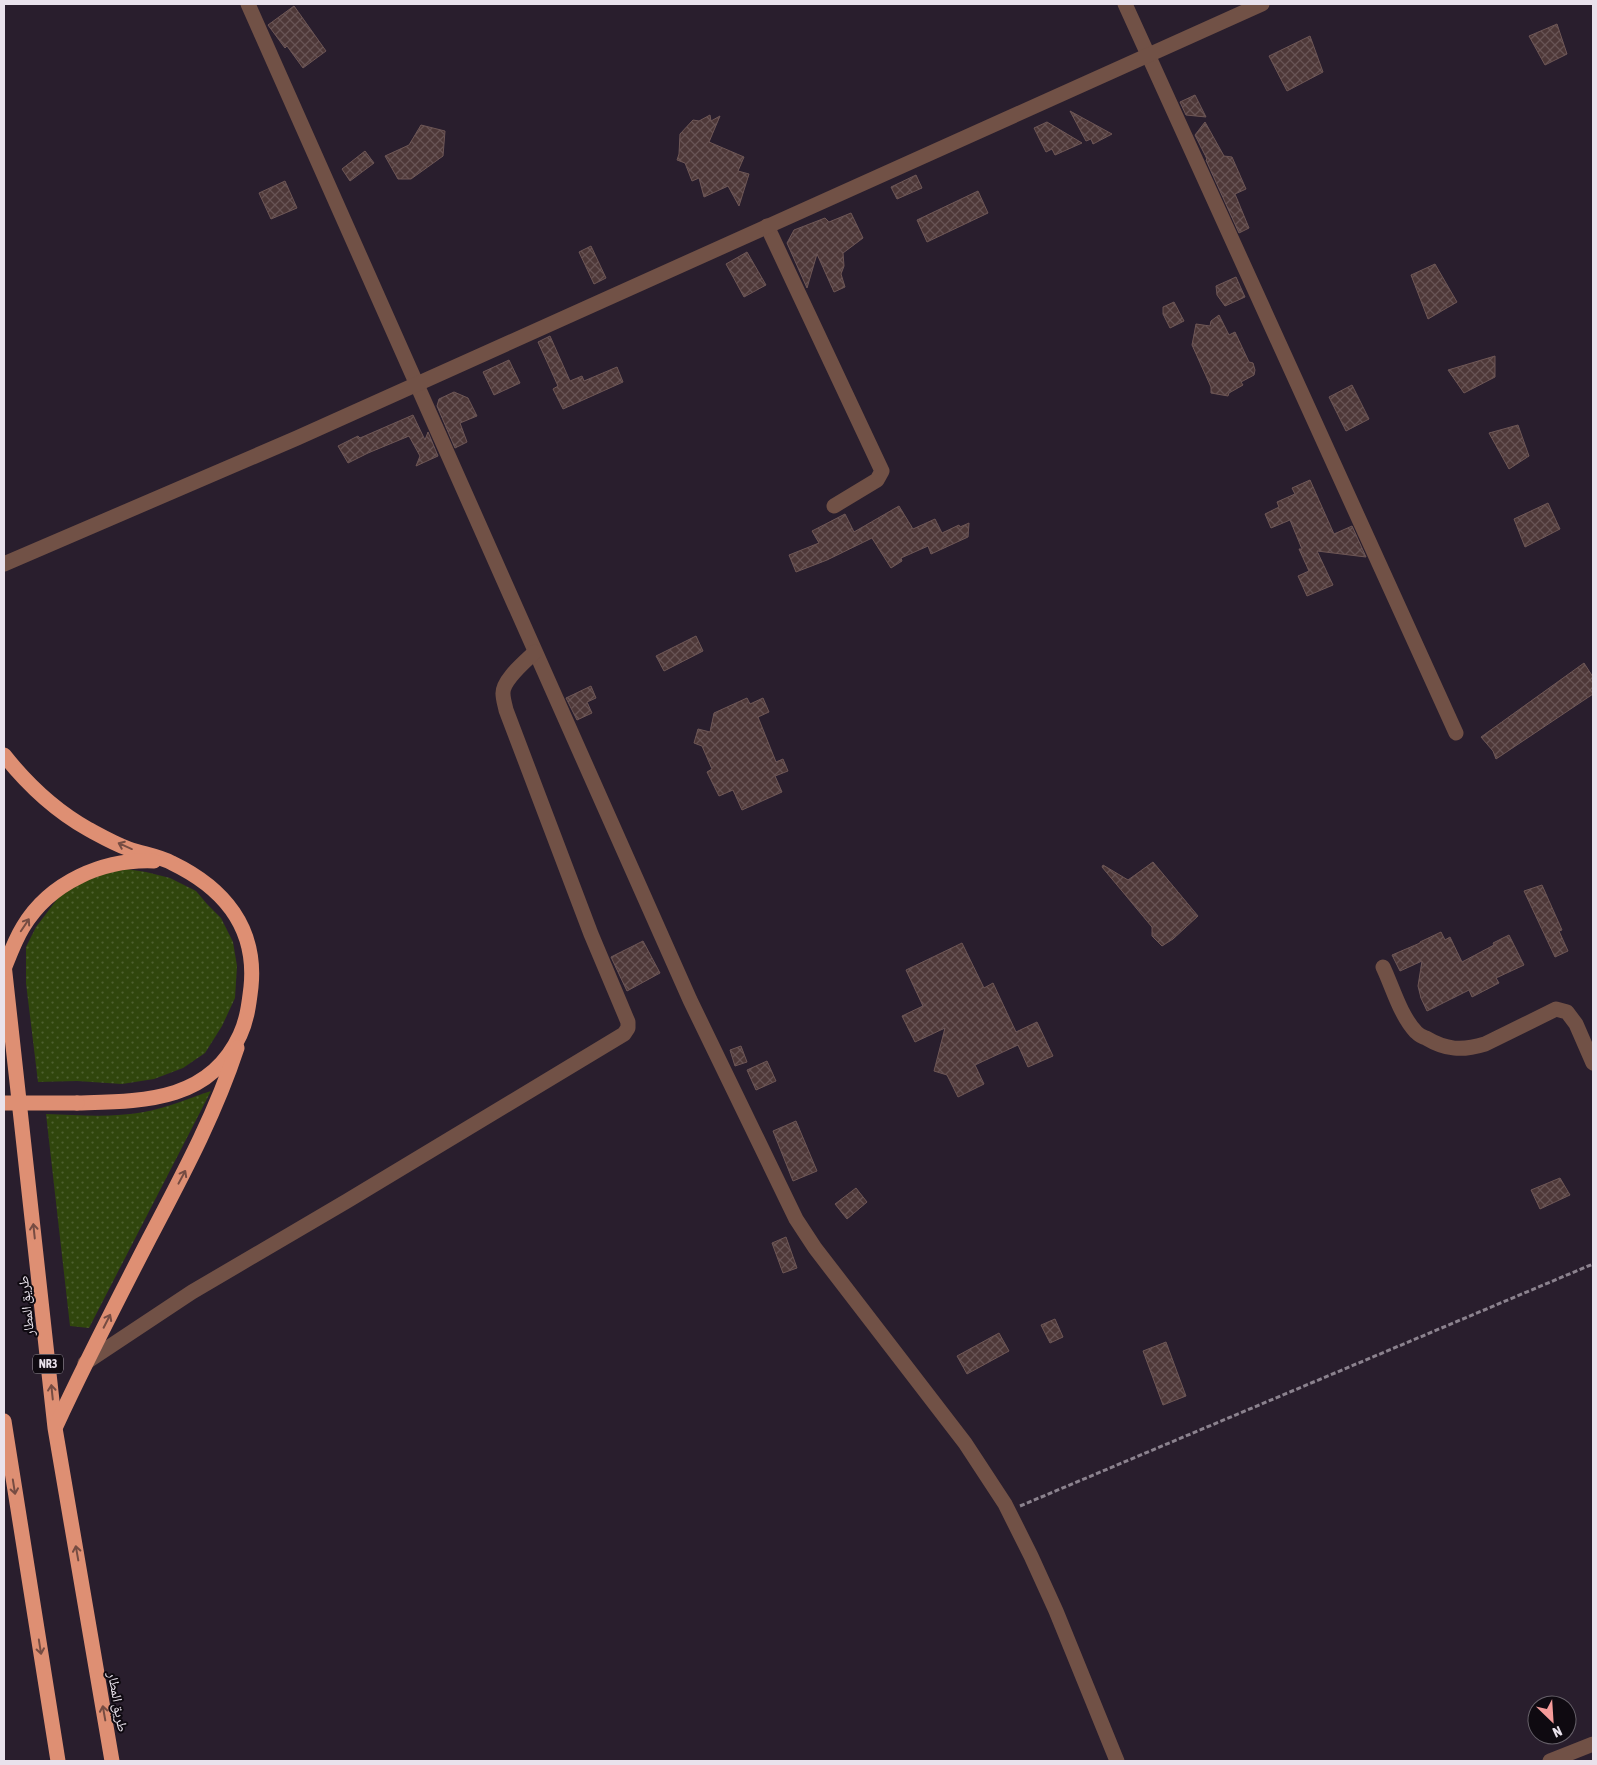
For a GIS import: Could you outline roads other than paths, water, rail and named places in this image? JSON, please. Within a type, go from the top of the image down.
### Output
[{"type":"highway","points":[[4,755],[16,771],[49,802],[87,828],[128,848],[171,862],[211,888],[225,900],[236,916],[245,934],[251,954],[252,975],[245,1023],[224,1087],[197,1148],[85,1362],[56,1428]]},
{"type":"highway","points":[[4,966],[12,946],[24,925],[39,906],[56,890],[77,877],[99,868],[122,862],[171,862]]},
{"type":"highway","name":"طريق المطار","points":[[4,966],[56,1428],[112,1761]]},
{"type":"highway","points":[[4,1102],[77,1103],[123,1101],[165,1096],[179,1092],[204,1078],[216,1068],[237,1042],[245,1023]]},
{"type":"highway","points":[[4,1422],[58,1761]]},
{"type":"street","points":[[248,4],[690,1000],[796,1219],[815,1248],[965,1443],[1008,1511],[1056,1611],[1117,1761]]},
{"type":"street","points":[[1125,4],[1456,733]]},
{"type":"street","points":[[7,561],[297,438],[1262,4]]},
{"type":"street","points":[[768,226],[882,471],[877,480],[834,506]]},
{"type":"street","points":[[85,1362],[192,1292],[616,1039],[624,1034],[628,1028],[628,1022],[588,924],[506,710],[502,692],[506,684],[512,674],[535,652]]},
{"type":"street","points":[[1383,967],[1406,1018],[1417,1033],[1431,1042],[1445,1048],[1473,1048],[1556,1009],[1567,1012],[1576,1024],[1593,1063]]},
{"type":"street","points":[[1550,1761],[1593,1744]]}]
